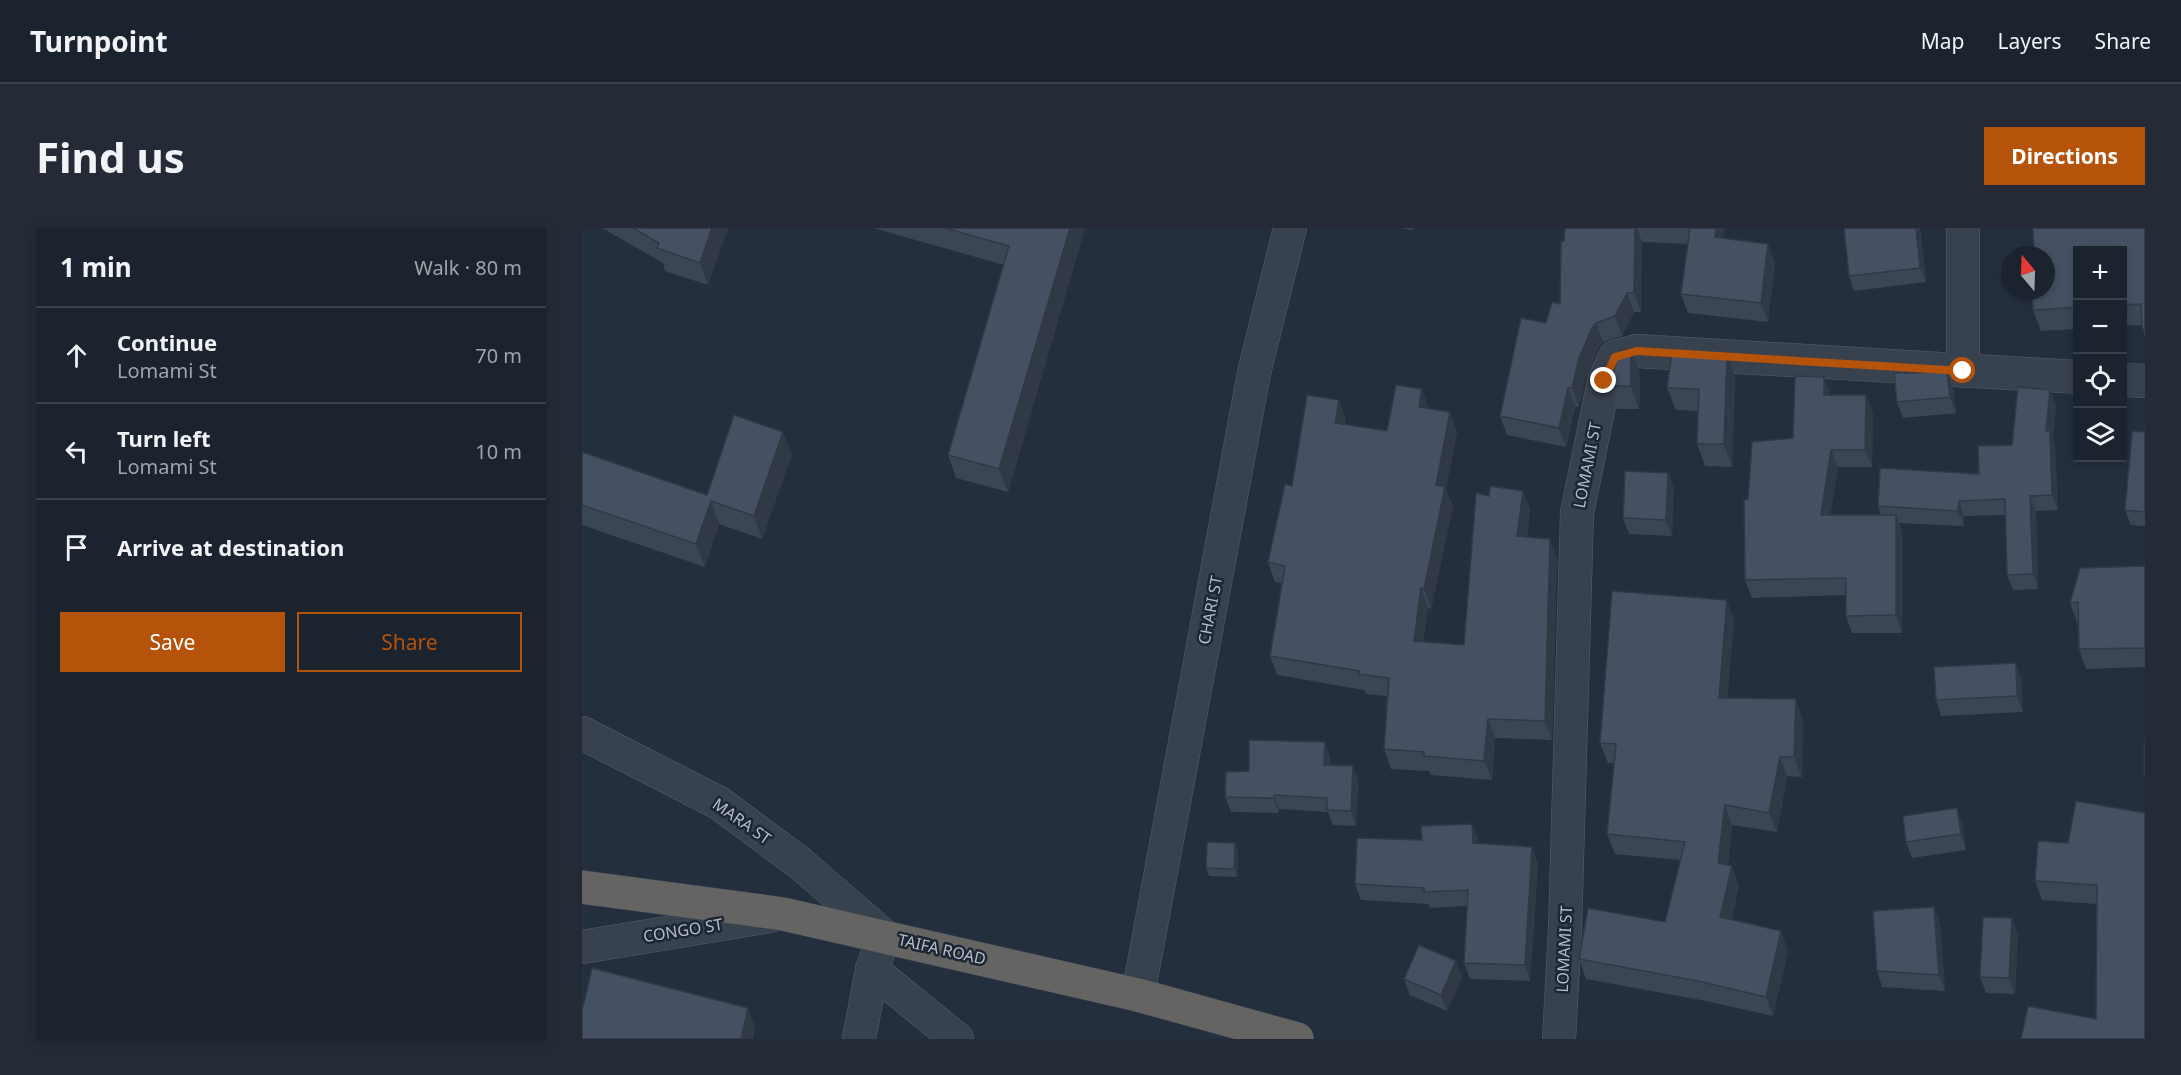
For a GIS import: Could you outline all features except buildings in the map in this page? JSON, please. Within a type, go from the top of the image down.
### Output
[{"type":"highway","name":"TAIFA ROAD","points":[[582,886],[783,914],[1138,995],[1297,1039]]},
{"type":"street","name":"CHARI ST","points":[[1138,995],[1254,373],[1290,228]]},
{"type":"street","points":[[1963,228],[1963,371]]},
{"type":"street","name":"LOMAMI ST","points":[[1559,1039],[1565,929],[1577,513],[1604,381],[1615,357],[1637,351],[2073,377]]},
{"type":"street","points":[[2127,380],[2145,381]]},
{"type":"street","name":"MARA ST","points":[[582,733],[719,803],[801,864],[884,936]]},
{"type":"street","name":"CONGO ST","points":[[582,947],[783,914]]},
{"type":"street","points":[[859,1039],[872,970],[884,936]]},
{"type":"street","points":[[872,970],[957,1039]]},
{"type":"route","points":[[1604,381],[1615,357],[1637,351],[1963,371]]}]
